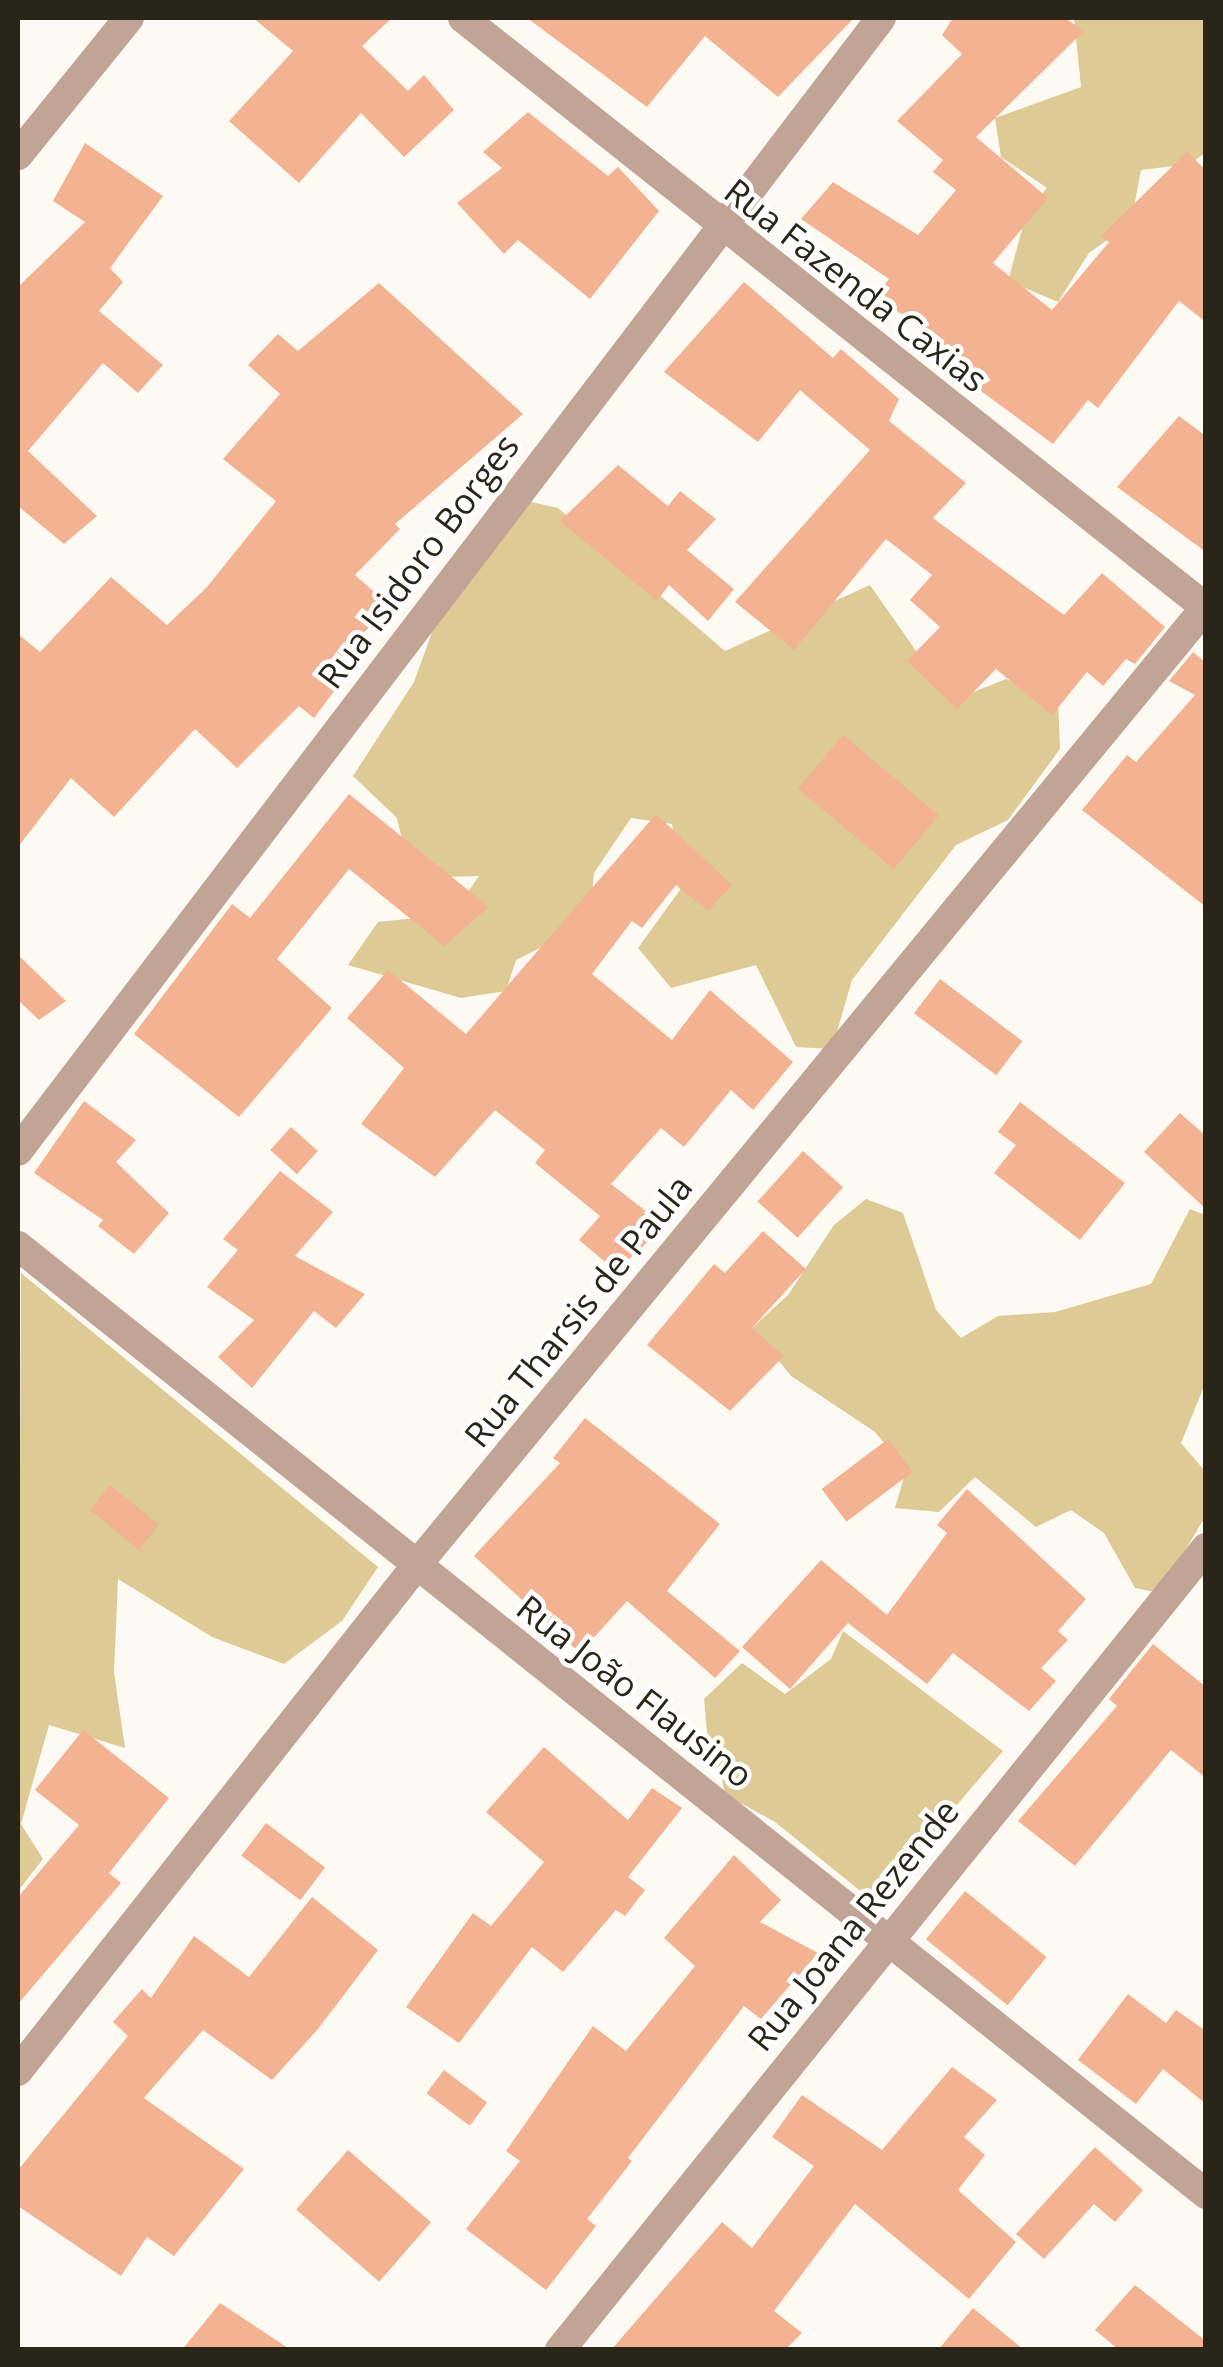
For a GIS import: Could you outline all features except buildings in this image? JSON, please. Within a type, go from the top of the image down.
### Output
[{"type":"street","points":[[18,155],[129,18]]},
{"type":"street","name":"Rua Fazenda Caxias","points":[[463,18],[1205,607]]},
{"type":"street","name":"Rua Isidoro Borges","points":[[18,1151],[881,18]]},
{"type":"street","name":"Rua Tharsis de Paula","points":[[18,2071],[416,1566],[1205,607]]},
{"type":"street","name":"Rua João Flausino","points":[[18,1246],[1206,2194]]},
{"type":"street","name":"Rua Joana Rezende","points":[[560,2350],[1206,1548]]},
{"type":"shaded area","points":[[1074,18],[1205,18],[1205,153],[1190,164],[1141,170],[1131,223],[1089,253],[1058,302],[1008,281],[1027,211],[1047,188],[1001,157],[995,118],[1081,87]]},
{"type":"shaded area","points":[[527,501],[558,508],[725,651],[870,585],[951,701],[1006,679],[1058,701],[1060,749],[1008,820],[956,845],[852,980],[832,1049],[796,1047],[756,965],[671,988],[638,948],[680,890],[672,824],[631,818],[594,873],[591,907],[552,942],[516,960],[506,991],[461,998],[348,965],[378,922],[453,914],[479,876],[411,878],[397,818],[353,776],[414,682],[435,624]]},
{"type":"shaded area","points":[[866,1199],[903,1213],[936,1310],[961,1338],[998,1316],[1055,1312],[1151,1284],[1190,1209],[1205,1215],[1205,1384],[1181,1443],[1205,1471],[1205,1517],[1160,1593],[1135,1588],[1104,1533],[1071,1510],[1036,1527],[975,1477],[939,1512],[895,1508],[906,1470],[875,1432],[791,1376],[752,1328],[788,1295],[834,1225]]},
{"type":"shaded area","points":[[21,1273],[378,1567],[342,1621],[284,1664],[212,1637],[118,1579],[114,1672],[125,1748],[49,1725],[21,1824],[43,1859],[18,1891]]},
{"type":"shaded area","points":[[843,1631],[1003,1751],[874,1902],[775,1822],[726,1795],[707,1732],[704,1699],[742,1663],[785,1694],[831,1659]]}]
